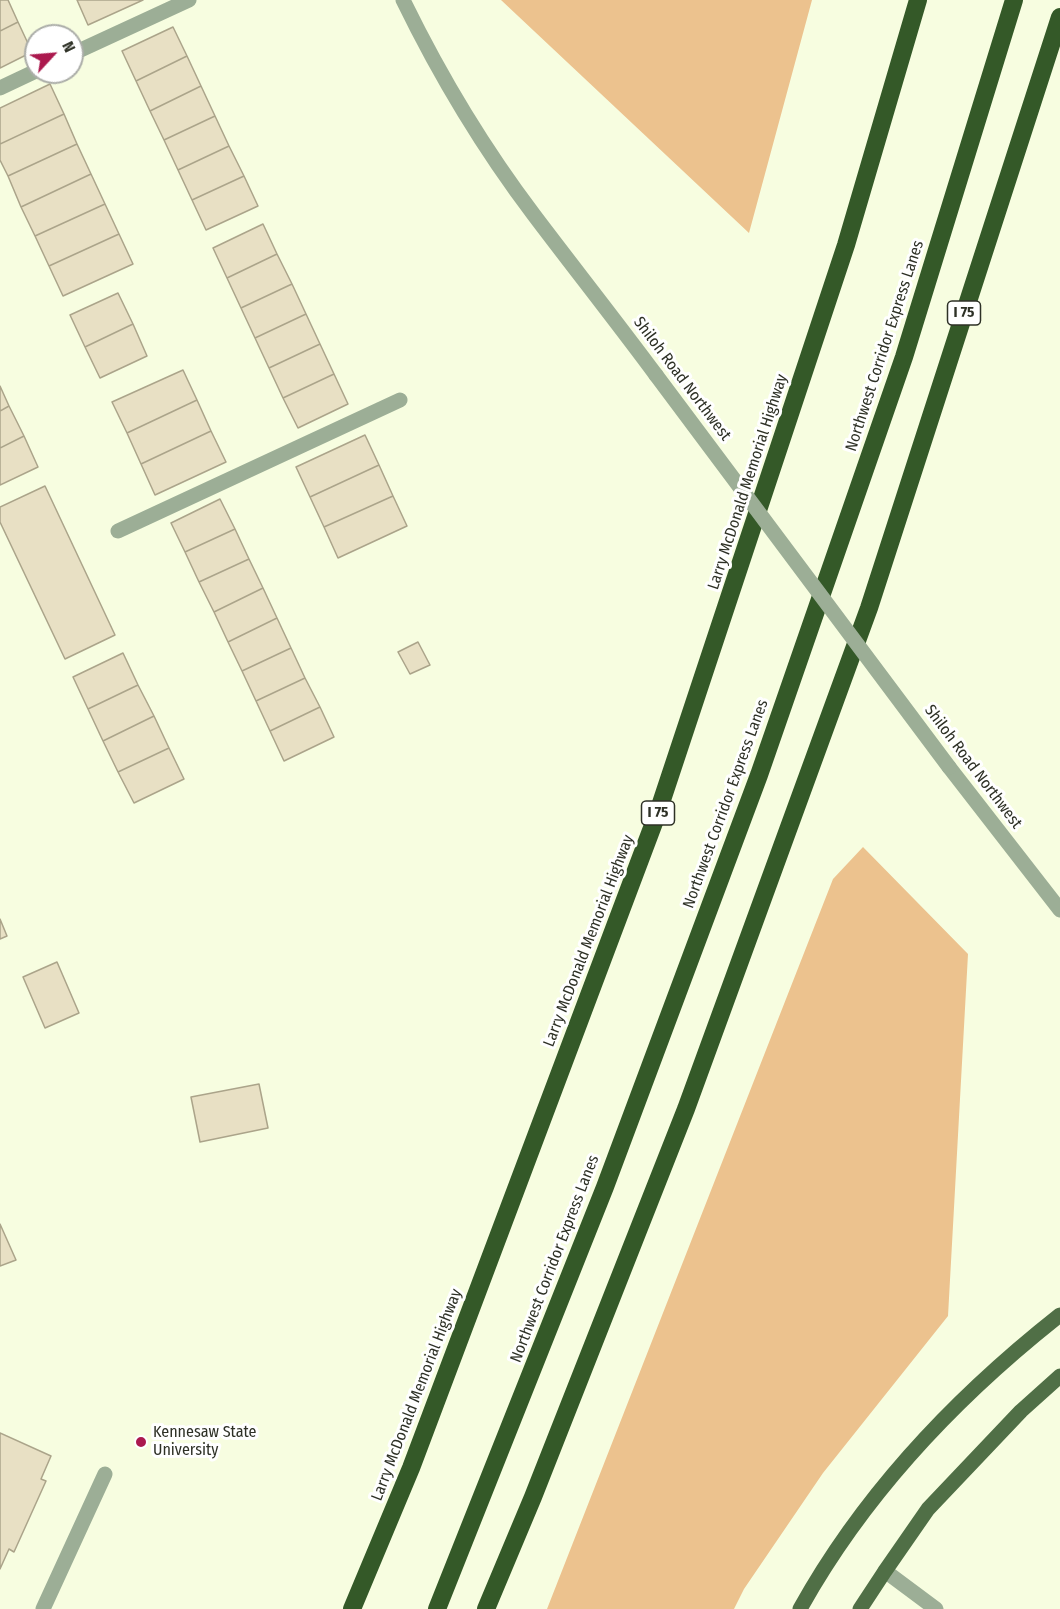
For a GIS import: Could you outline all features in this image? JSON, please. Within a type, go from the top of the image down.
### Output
[{"type":"highway","name":"Larry McDonald Memorial Highway","points":[[352,1609],[411,1468],[658,812],[846,245],[916,0]]},
{"type":"highway","name":"Northwest Corridor Express Lanes","points":[[437,1609],[605,1187],[763,763],[904,357],[1014,0]]},
{"type":"highway","name":"I 75","points":[[486,1609],[533,1497],[686,1109],[869,609],[1060,17]]},
{"type":"main road","points":[[800,1609],[840,1546],[893,1472],[959,1402],[1020,1347],[1060,1315]]},
{"type":"main road","points":[[860,1609],[928,1509],[1021,1411],[1060,1376]]},
{"type":"street","points":[[84,48],[189,0]]},
{"type":"street","name":"Shiloh Road Northwest","points":[[403,0],[461,108],[520,194],[949,767],[1060,910]]},
{"type":"street","points":[[0,88],[24,77]]},
{"type":"street","points":[[118,531],[400,400]]},
{"type":"street","points":[[43,1609],[105,1474]]},
{"type":"street","points":[[885,1571],[936,1609]]},
{"type":"shaded area","points":[[501,0],[812,0],[749,233]]},
{"type":"shaded area","points":[[863,847],[968,954],[948,1316],[823,1473],[744,1589],[734,1609],[547,1609],[833,879]]},
{"type":"building","points":[[0,0],[8,0],[18,22],[0,31]]},
{"type":"building","points":[[77,0],[143,0],[88,25]]},
{"type":"building","points":[[18,22],[24,35],[24,56],[0,68],[0,31]]},
{"type":"building","points":[[173,27],[187,56],[136,81],[122,51]]},
{"type":"building","points":[[187,56],[201,86],[150,111],[136,81]]},
{"type":"building","points":[[50,84],[64,114],[0,144],[0,108]]},
{"type":"building","points":[[201,86],[215,116],[164,140],[150,111]]},
{"type":"building","points":[[64,114],[77,144],[8,176],[0,160],[0,144]]},
{"type":"building","points":[[215,116],[229,146],[178,170],[164,140]]},
{"type":"building","points":[[77,144],[91,174],[21,207],[8,176]]},
{"type":"building","points":[[229,146],[244,176],[192,200],[178,170]]},
{"type":"building","points":[[91,174],[105,204],[35,236],[21,207]]},
{"type":"building","points":[[244,176],[258,206],[206,230],[192,200]]},
{"type":"building","points":[[105,204],[119,234],[49,266],[35,236]]},
{"type":"building","points":[[263,224],[277,254],[227,278],[213,248]]},
{"type":"building","points":[[119,234],[133,264],[63,296],[49,266]]},
{"type":"building","points":[[277,254],[292,284],[241,308],[227,278]]},
{"type":"building","points":[[292,284],[306,314],[255,338],[241,308]]},
{"type":"building","points":[[118,293],[133,324],[85,347],[70,315]]},
{"type":"building","points":[[306,314],[320,344],[269,368],[255,338]]},
{"type":"building","points":[[133,324],[147,356],[100,378],[85,347]]},
{"type":"building","points":[[320,344],[334,374],[283,398],[269,368]]},
{"type":"building","points":[[183,370],[197,400],[127,433],[112,402]]},
{"type":"building","points":[[334,374],[348,404],[298,428],[283,398]]},
{"type":"building","points":[[0,386],[9,406],[0,411]]},
{"type":"building","points":[[197,400],[211,431],[141,464],[127,433]]},
{"type":"building","points":[[9,406],[24,436],[0,448],[0,411]]},
{"type":"building","points":[[211,431],[226,462],[155,495],[141,464]]},
{"type":"building","points":[[365,435],[379,465],[310,497],[296,467]]},
{"type":"building","points":[[24,436],[38,467],[0,485],[0,448]]},
{"type":"building","points":[[379,465],[393,496],[324,527],[310,497]]},
{"type":"building","points":[[45,486],[115,635],[65,659],[0,522],[0,507]]},
{"type":"building","points":[[393,496],[407,526],[338,558],[324,527]]},
{"type":"building","points":[[220,499],[235,529],[185,552],[171,523]]},
{"type":"building","points":[[235,529],[249,559],[199,582],[185,552]]},
{"type":"building","points":[[249,559],[263,588],[214,612],[199,582]]},
{"type":"building","points":[[263,588],[277,618],[228,642],[214,612]]},
{"type":"building","points":[[277,618],[291,648],[242,671],[228,642]]},
{"type":"building","points":[[418,642],[430,665],[410,674],[398,652]]},
{"type":"building","points":[[291,648],[305,678],[256,701],[242,671]]},
{"type":"building","points":[[123,653],[138,685],[88,709],[73,677]]},
{"type":"building","points":[[305,678],[320,707],[270,731],[256,701]]},
{"type":"building","points":[[138,685],[154,716],[103,741],[88,709]]},
{"type":"building","points":[[320,707],[334,737],[284,761],[270,731]]},
{"type":"building","points":[[154,716],[169,748],[118,772],[103,741]]},
{"type":"building","points":[[169,748],[184,779],[134,803],[118,772]]},
{"type":"building","points":[[0,919],[7,936],[0,939]]},
{"type":"building","points":[[57,962],[79,1013],[45,1028],[23,977]]},
{"type":"building","points":[[259,1084],[268,1128],[200,1142],[191,1097]]},
{"type":"building","points":[[0,1224],[16,1260],[0,1266]]},
{"type":"building","points":[[0,1433],[51,1456],[41,1479],[46,1481],[14,1552],[9,1549],[0,1569]]},
{"type":"place","name":"Kennesaw State University","points":[[141,1442]]}]
